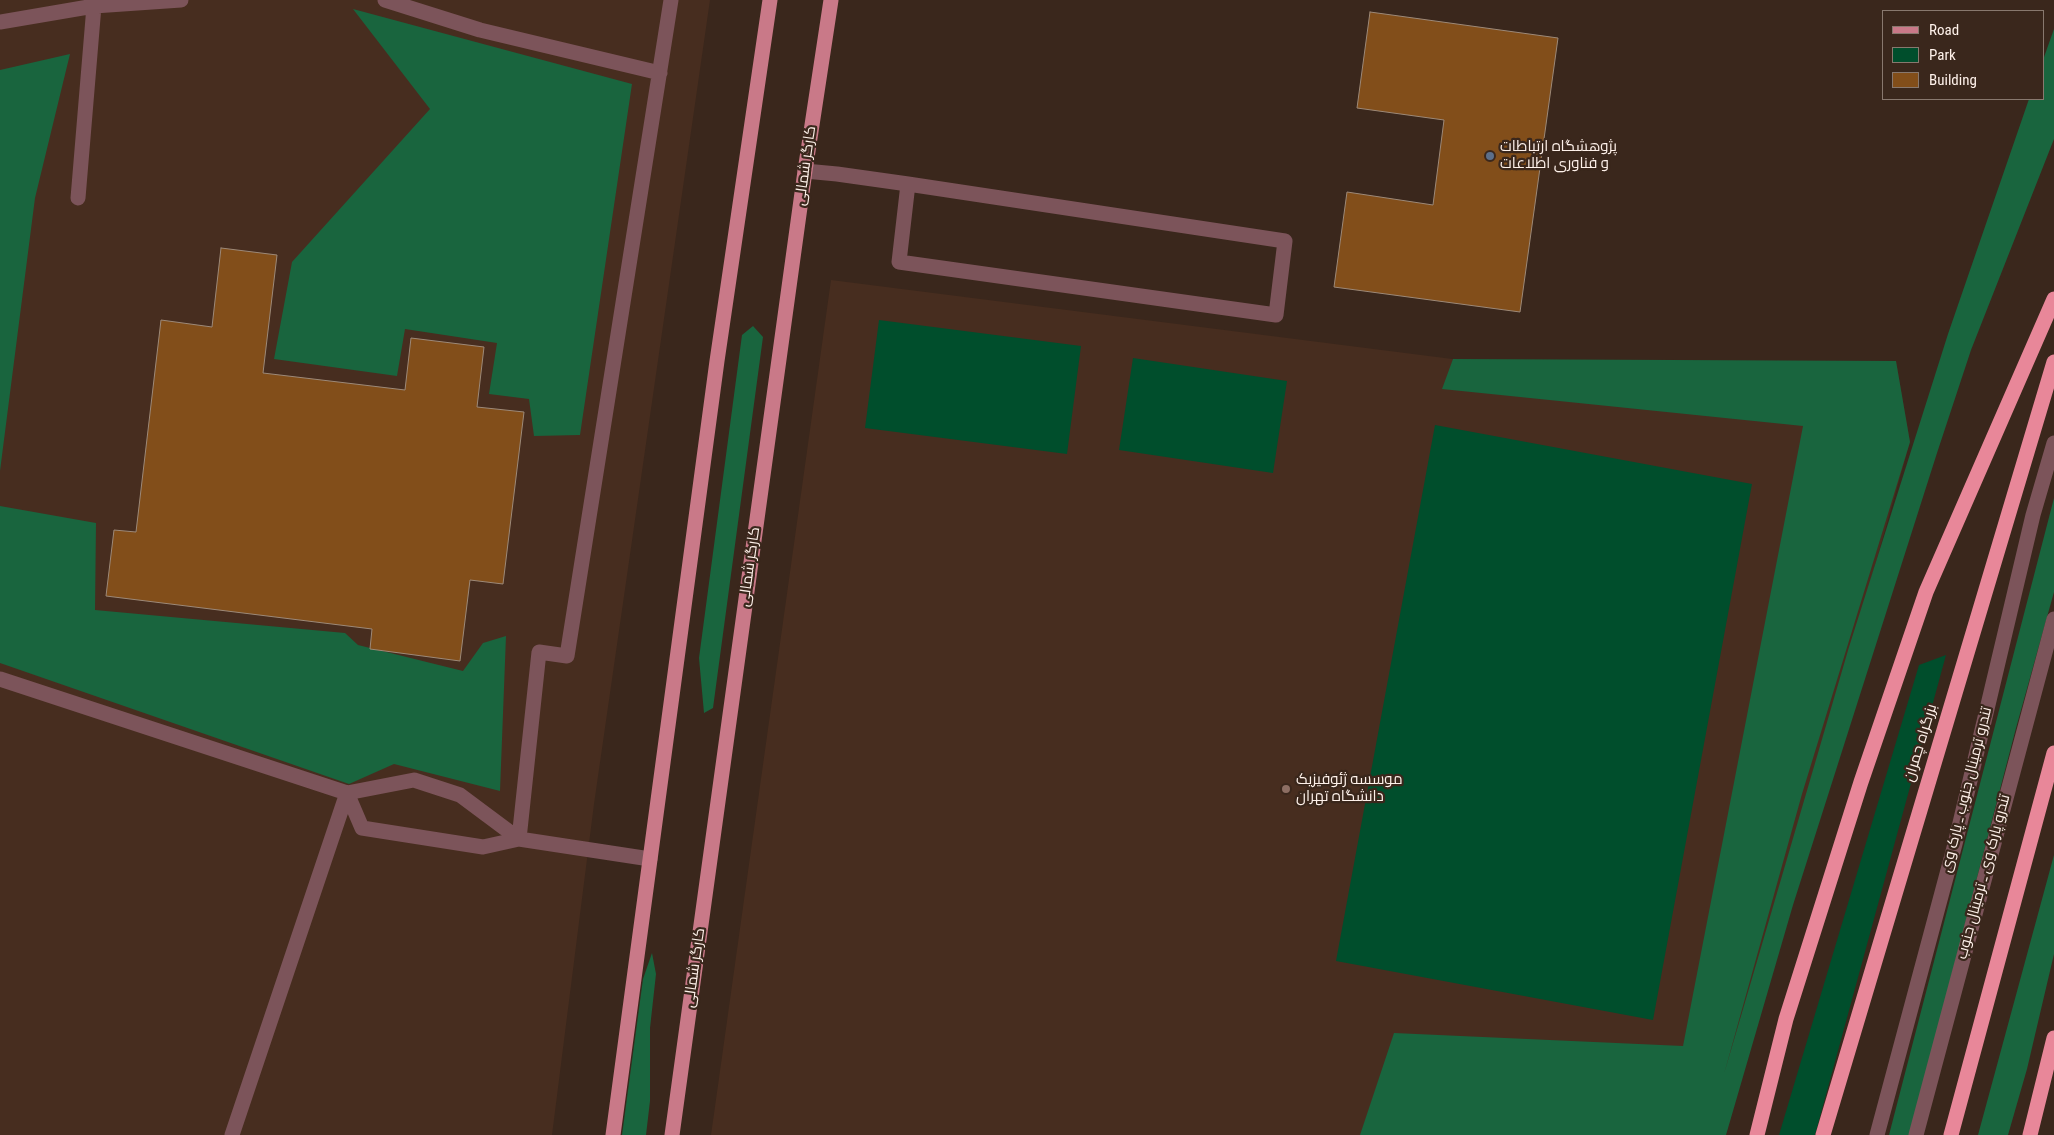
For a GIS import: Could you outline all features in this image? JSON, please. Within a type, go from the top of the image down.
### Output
[{"type":"highway","points":[[1757,1135],[1786,1020],[1861,782],[1926,592],[2054,299]]},
{"type":"highway","name":"بزرگراه چمران","points":[[1823,1135],[2054,362]]},
{"type":"highway","points":[[1951,1135],[2054,753]]},
{"type":"highway","points":[[2030,1135],[2054,1038]]},
{"type":"main road","points":[[613,1135],[717,361],[770,0]]},
{"type":"main road","name":"کارگر شمالی","points":[[672,1135],[805,171],[831,0]]},
{"type":"lane","points":[[0,22],[94,6],[181,0]]},
{"type":"lane","points":[[385,0],[480,30],[660,73]]},
{"type":"lane","points":[[519,839],[539,652],[567,656],[671,0]]},
{"type":"lane","points":[[78,198],[94,6]]},
{"type":"lane","points":[[805,171],[908,184],[1285,241],[1276,314],[899,262],[908,184]]},
{"type":"lane","name":"تندرو ترمینال جنوب ـ پارک وی","points":[[1876,1135],[1955,844],[2032,515],[2054,443]]},
{"type":"lane","name":"تندرو پارک وی ـ ترمینال جنوب","points":[[1916,1135],[2054,619]]},
{"type":"lane","points":[[0,679],[347,793],[414,780],[460,795],[519,839]]},
{"type":"lane","points":[[347,793],[362,828],[482,847],[519,839],[650,859]]},
{"type":"lane","points":[[232,1135],[347,793]]},
{"type":"shaded area","points":[[0,0],[710,0],[594,804],[552,1135],[0,1135]]},
{"type":"shaded area","name":"موسسه ژئوفیزیک دانشگاه تهران","points":[[831,280],[1531,369],[1896,361],[1910,442],[1714,1135],[711,1135]]},
{"type":"green space","points":[[353,9],[632,84],[580,435],[534,436],[529,399],[489,394],[497,343],[405,329],[397,376],[274,359],[292,262],[430,109]]},
{"type":"green space","points":[[2054,29],[2054,139],[1971,350],[1937,453],[1793,905],[1726,1135],[1360,1135],[1394,1033],[1683,1046],[1803,426],[1442,389],[1453,359],[1896,361],[1910,442],[1802,794],[1724,1074],[1849,647],[1948,334],[2029,100],[2044,100],[2044,57]]},
{"type":"green space","points":[[70,54],[35,198],[0,471],[0,70]]},
{"type":"green space","points":[[879,320],[1081,346],[1067,454],[865,428]]},
{"type":"green space","points":[[753,326],[763,337],[713,708],[704,713],[699,658],[742,335]]},
{"type":"green space","points":[[1133,358],[1287,381],[1273,473],[1119,450]]},
{"type":"green space","points":[[1435,425],[1752,484],[1653,1020],[1336,961]]},
{"type":"green space","points":[[2054,498],[2054,592],[2016,728],[1910,1135],[1889,1135]]},
{"type":"green space","points":[[0,506],[96,523],[95,610],[345,633],[358,645],[463,671],[483,643],[506,636],[500,791],[394,764],[349,784],[0,663]]},
{"type":"green space","points":[[1946,655],[1815,1135],[1779,1135],[1919,665]]},
{"type":"green space","points":[[2054,855],[2054,954],[2027,1069],[2008,1135],[1978,1135]]},
{"type":"green space","points":[[652,953],[656,974],[650,1028],[650,1101],[646,1135],[622,1135],[643,979]]},
{"type":"building","name":"پژوهشگاه ارتباطات و فناوری اطلاعات","points":[[1370,12],[1558,38],[1520,312],[1334,287],[1347,192],[1433,205],[1444,120],[1357,108]]},
{"type":"building","points":[[221,248],[277,255],[263,373],[405,390],[411,338],[484,347],[477,407],[524,412],[503,584],[470,580],[460,661],[370,649],[372,629],[106,596],[114,530],[136,532],[161,320],[212,327]]},
{"type":"place","name":"پژوهشگاه ارتباطات و فناوری اطلاعات","points":[[1490,156]]},
{"type":"place","name":"موسسه ژئوفیزیک دانشگاه تهران","points":[[1286,789]]}]
